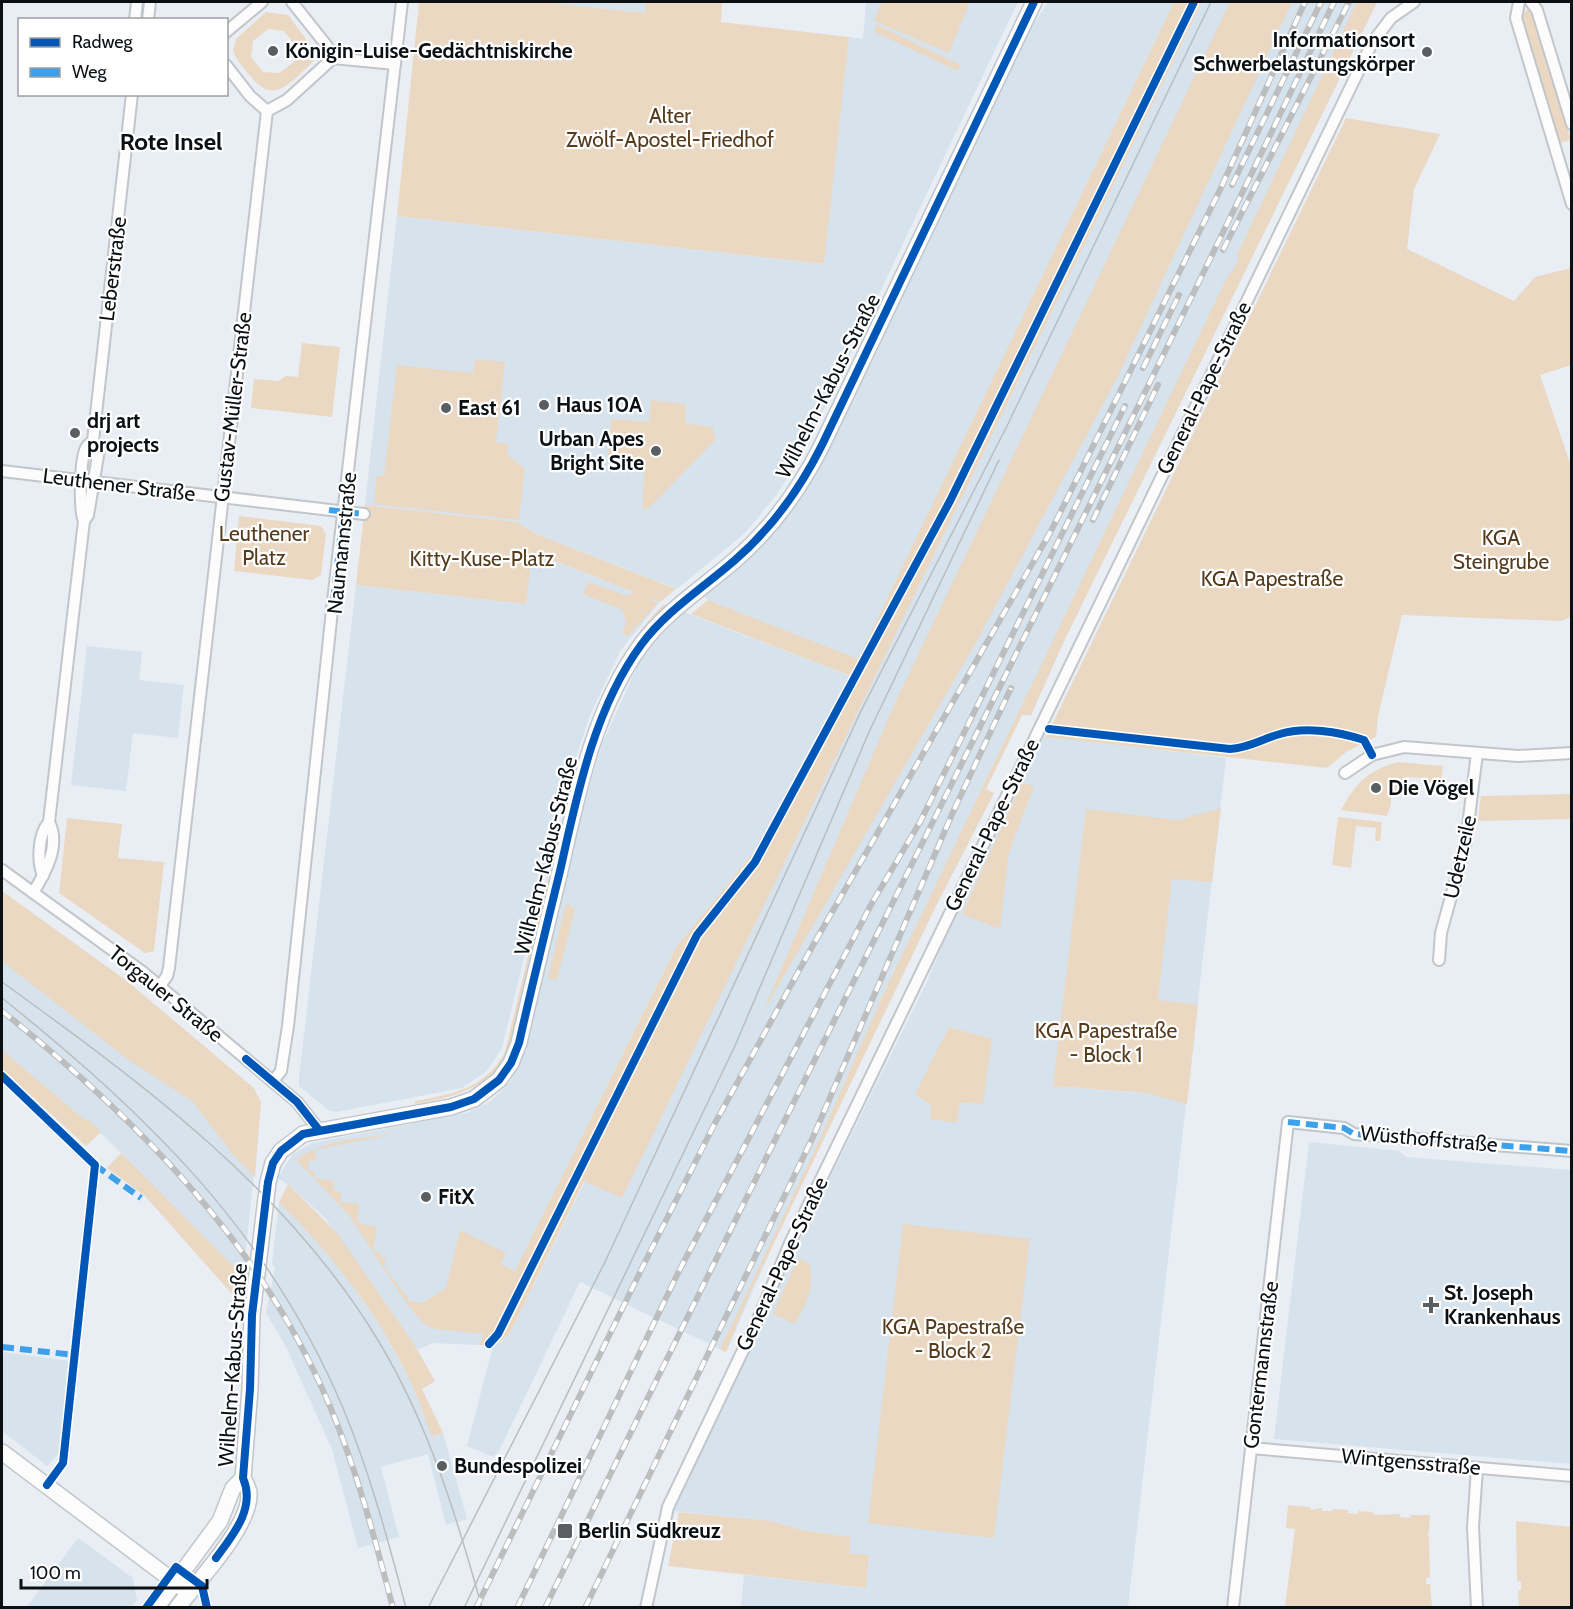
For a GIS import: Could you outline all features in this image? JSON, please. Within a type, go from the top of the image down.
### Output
[{"type":"street","points":[[135,18],[137,2]]},
{"type":"street","points":[[148,18],[150,2]]},
{"type":"street","points":[[228,30],[262,2]]},
{"type":"street","points":[[292,2],[327,46],[333,58]]},
{"type":"street","name":"Naumannstraße","points":[[273,1082],[281,1071],[288,1026],[343,511],[402,2]]},
{"type":"street","name":"Wilhelm-Kabus-Straße","points":[[177,1608],[232,1536],[242,1519],[249,1491],[243,1479],[250,1389],[252,1315],[268,1182],[273,1163],[281,1151],[299,1136],[319,1130],[467,1102],[494,1086],[512,1063],[519,1043],[582,781],[620,680],[634,654],[657,627],[747,550],[775,519],[800,485],[827,435],[1034,2]]},
{"type":"street","name":"General-Pape-Straße","points":[[646,1608],[668,1507],[758,1319],[791,1241],[1372,43],[1391,18],[1414,2]]},
{"type":"street","points":[[1519,2],[1516,18],[1572,204]]},
{"type":"street","points":[[1531,2],[1537,10],[1572,124]]},
{"type":"street","points":[[228,68],[250,96],[267,111],[287,100],[333,58],[395,64]]},
{"type":"street","name":"Leberstraße","points":[[84,521],[81,514],[82,481],[86,448],[93,441],[133,96]]},
{"type":"street","name":"Gustav-Müller-Straße","points":[[160,986],[169,968],[267,111]]},
{"type":"street","name":"Leberstraße","points":[[33,893],[43,876],[39,865],[43,829],[49,822],[84,521],[88,515],[95,482],[99,450],[93,441]]},
{"type":"street","name":"Leuthener Straße","points":[[2,471],[364,514]]},
{"type":"street","points":[[1346,773],[1363,760],[1392,749],[1432,749],[1518,756],[1572,753]]},
{"type":"street","name":"Udetzeile","points":[[1439,960],[1441,933],[1466,842],[1477,753]]},
{"type":"street","name":"Torgauer Straße","points":[[2,870],[160,986],[297,1102],[319,1130]]},
{"type":"street","name":"Wüsthoffstraße","points":[[1288,1122],[1344,1128],[1354,1134],[1572,1151]]},
{"type":"street","name":"Gontermannstraße","points":[[1233,1608],[1288,1122]]},
{"type":"street","name":"Wintgensstraße","points":[[1251,1448],[1572,1476]]},
{"type":"street","points":[[2,1452],[189,1593]]},
{"type":"street","points":[[1477,1468],[1473,1527],[1477,1608]]},
{"type":"street","name":"Wilhelm-Kabus-Straße","points":[[156,1608],[220,1521],[233,1488],[243,1479]]},
{"type":"shaded area","points":[[540,2],[646,2],[645,13]]},
{"type":"shaded area","points":[[866,2],[1018,2],[806,447],[778,493],[745,533],[677,589],[534,533],[516,522],[365,505],[397,216],[823,264],[849,37],[863,39]]},
{"type":"shaded area","points":[[1048,2],[1174,2],[858,660],[708,600],[704,596],[742,565],[776,530],[818,471],[1026,36]]},
{"type":"shaded area","points":[[1202,2],[1377,2],[1065,639],[1031,715],[1022,715],[986,789],[994,793],[935,908],[779,1231],[726,1352],[580,1282],[499,1451],[494,1457],[467,1446],[493,1346],[502,1342],[510,1333],[585,1181],[622,1197]]},
{"type":"shaded area","points":[[531,552],[660,602],[620,651],[590,715],[564,794],[502,1048],[487,1071],[462,1088],[336,1112],[328,1110],[299,1086],[299,1078],[356,585],[526,604]]},
{"type":"shaded area","points":[[684,612],[851,676],[764,840],[676,947],[479,1345],[432,1343],[418,1350],[326,1219],[288,1184],[277,1178],[293,1154],[312,1143],[466,1113],[491,1101],[510,1082],[526,1048],[583,809],[603,742],[637,667],[651,646]]},
{"type":"shaded area","points":[[87,646],[142,652],[139,680],[184,685],[178,738],[133,733],[126,791],[71,785]]},
{"type":"shaded area","points":[[1042,735],[1226,758],[1128,1607],[741,1607],[744,1575],[865,1588],[869,1556],[849,1553],[851,1537],[802,1530],[771,1521],[674,1511],[820,1198],[926,984],[956,912]],"holes":[[[1178,821],[1148,1090],[1141,1093],[1053,1086],[1072,934]]]},
{"type":"shaded area","points":[[2,945],[257,1146],[243,1276],[89,1121],[2,1050]]},
{"type":"shaded area","name":"St. Joseph Krankenhaus","points":[[1309,1142],[1399,1151],[1406,1157],[1571,1170],[1571,1464],[1274,1439]]},
{"type":"shaded area","points":[[279,1202],[314,1237],[340,1268],[381,1327],[410,1379],[433,1437],[443,1433],[467,1519],[446,1525],[428,1454],[381,1467],[399,1537],[358,1548],[332,1449],[285,1345],[266,1313],[275,1268],[272,1264]]},
{"type":"shaded area","points":[[2,1352],[70,1361],[59,1453],[47,1466],[2,1431]]},
{"type":"shaded area","points":[[78,1538],[133,1578],[137,1600],[131,1607],[27,1607]]},
{"type":"green space","name":"Alter Zwölf-Apostel-Friedhof","points":[[419,2],[540,2],[645,13],[646,2],[722,2],[721,22],[849,37],[824,264],[397,216]]},
{"type":"green space","points":[[882,2],[970,2],[949,53],[874,21]]},
{"type":"green space","points":[[1174,2],[1202,2],[622,1198],[584,1181],[510,1333],[503,1340],[492,1345],[479,1345],[484,1334],[435,1329],[424,1324],[407,1304],[348,1214],[296,1160],[314,1150],[317,1161],[309,1160],[308,1170],[315,1171],[314,1178],[334,1181],[333,1190],[341,1192],[340,1202],[359,1204],[357,1223],[377,1227],[373,1251],[381,1252],[380,1257],[386,1258],[384,1266],[410,1301],[422,1303],[446,1288],[460,1230],[506,1253],[501,1264],[515,1271],[676,947],[764,840],[851,676],[691,614],[708,600],[858,659]]},
{"type":"green space","points":[[1230,2],[1292,2],[1117,378],[979,637],[762,1014],[894,705]]},
{"type":"green space","points":[[1357,2],[1377,2],[1065,639],[1031,715],[1022,715],[986,789],[994,793],[935,908],[750,1293],[726,1352],[720,1349],[815,1150],[882,997],[1229,273],[1231,274],[1239,258],[1237,255]]},
{"type":"green space","points":[[1528,9],[1532,11],[1571,140],[1559,143],[1521,16]]},
{"type":"green space","points":[[266,12],[288,15],[315,51],[314,61],[291,82],[276,90],[268,90],[260,86],[238,61],[233,50],[236,39]],"holes":[[[268,29],[284,31],[296,46],[294,62],[279,73],[263,72],[251,57],[253,41]]]},
{"type":"green space","points":[[877,25],[961,65],[958,71],[874,32]]},
{"type":"green space","name":"KGA Papestraße","points":[[1346,118],[1440,134],[1414,189],[1407,249],[1514,301],[1535,277],[1571,268],[1571,365],[1540,375],[1571,466],[1571,616],[1562,621],[1402,615],[1378,716],[1376,737],[1346,752],[1327,768],[1046,737]]},
{"type":"green space","points":[[302,343],[340,347],[332,417],[251,408],[254,379],[278,381],[286,376],[298,377]]},
{"type":"green space","name":"East 61","points":[[475,359],[505,362],[496,442],[508,444],[507,454],[525,469],[519,520],[374,504],[377,476],[384,476],[397,365],[473,373]]},
{"type":"green space","name":"Urban Apes Bright Site","points":[[651,400],[686,404],[685,423],[712,427],[716,439],[648,509],[642,508],[645,460],[608,456],[611,419],[649,422]]},
{"type":"green space","name":"Kitty-Kuse-Platz","points":[[365,505],[516,522],[534,533],[676,589],[660,602],[646,597],[658,603],[628,636],[622,633],[626,623],[623,610],[583,594],[588,582],[627,596],[634,592],[532,552],[526,604],[356,585]]},
{"type":"green space","name":"Leuthener Platz","points":[[239,516],[321,526],[326,534],[321,575],[312,580],[234,571]]},
{"type":"green space","points":[[664,604],[666,606],[636,638],[616,670],[569,787],[605,689],[630,645]]},
{"type":"green space","points":[[1398,762],[1443,766],[1440,792],[1424,790],[1424,778],[1407,777],[1404,790],[1391,792],[1391,804],[1387,816],[1341,810],[1357,785],[1364,779],[1378,769]]},
{"type":"green space","points":[[1022,783],[1034,786],[1009,853],[1000,929],[962,914]]},
{"type":"green space","points":[[1571,794],[1571,819],[1478,821],[1481,796]]},
{"type":"green space","points":[[564,806],[511,1039],[505,1055],[487,1079],[475,1086],[461,1093],[415,1104],[415,1101],[442,1096],[478,1082],[497,1064],[505,1052]]},
{"type":"green space","name":"KGA Papestraße - Block 1","points":[[1221,808],[1212,882],[1172,879],[1158,1000],[1198,1005],[1187,1104],[1146,1093],[1053,1086],[1086,809],[1178,820]]},
{"type":"green space","points":[[1338,817],[1382,822],[1380,841],[1375,841],[1376,828],[1356,826],[1351,868],[1332,865]]},
{"type":"green space","points":[[67,818],[122,824],[118,858],[164,862],[154,951],[145,953],[59,893]]},
{"type":"green space","points":[[2,891],[127,981],[254,1088],[261,1102],[255,1177],[235,1157],[192,1101],[126,1058],[2,961]]},
{"type":"green space","points":[[566,903],[575,909],[557,980],[548,978]]},
{"type":"green space","points":[[949,1027],[992,1039],[983,1104],[960,1102],[957,1123],[930,1119],[931,1106],[915,1094]]},
{"type":"green space","points":[[2,1050],[101,1132],[86,1146],[2,1069]]},
{"type":"green space","points":[[399,1133],[314,1150],[359,1138]]},
{"type":"green space","points":[[121,1153],[243,1276],[240,1303],[145,1196],[107,1168]]},
{"type":"green space","points":[[288,1184],[337,1233],[414,1344],[435,1381],[422,1389],[443,1433],[432,1437],[409,1378],[368,1307],[335,1263],[279,1202]]},
{"type":"green space","name":"KGA Papestraße - Block 2","points":[[903,1224],[1030,1239],[994,1538],[868,1523]]},
{"type":"green space","points":[[798,1258],[809,1263],[811,1279],[806,1303],[794,1324],[773,1314]]},
{"type":"green space","points":[[1288,1505],[1310,1507],[1311,1510],[1322,1508],[1322,1511],[1348,1510],[1348,1513],[1358,1514],[1358,1511],[1373,1512],[1374,1515],[1400,1514],[1400,1517],[1410,1518],[1411,1515],[1430,1515],[1429,1533],[1427,1533],[1430,1577],[1426,1578],[1426,1584],[1430,1584],[1432,1607],[1285,1607],[1295,1529],[1286,1528]]},
{"type":"green space","points":[[679,1512],[771,1521],[802,1530],[851,1537],[849,1553],[869,1555],[866,1588],[668,1566]]},
{"type":"green space","points":[[1516,1521],[1571,1527],[1571,1607],[1519,1607],[1518,1591],[1521,1590],[1521,1582],[1517,1581]]},
{"type":"tram line","points":[[428,1608],[605,1262],[862,709],[1007,426],[1211,2]]},
{"type":"tram line","points":[[464,1608],[734,1048],[869,732],[999,460]]},
{"type":"tram line","points":[[2,982],[159,1100],[209,1143],[257,1188],[302,1236],[343,1287],[379,1342],[427,1438],[440,1471],[482,1608]]},
{"type":"tram line","points":[[2,998],[56,1042],[155,1133],[200,1181],[241,1232],[279,1286],[313,1344],[353,1432],[378,1507],[406,1608]]},
{"type":"railway","points":[[476,1608],[715,1123],[812,947],[1051,531],[1219,192],[1305,2]]},
{"type":"railway","points":[[1232,185],[1321,2]]},
{"type":"railway","points":[[545,1608],[1139,404],[1334,2]]},
{"type":"railway","points":[[1223,250],[1349,2]]},
{"type":"railway","points":[[1143,368],[1179,295]]},
{"type":"railway","points":[[1093,520],[1158,385]]},
{"type":"railway","points":[[517,1608],[679,1271],[872,903],[920,822],[1125,406]]},
{"type":"railway","points":[[585,1608],[813,1137],[953,812],[1011,688]]},
{"type":"railway","points":[[2,1011],[52,1052],[147,1140],[231,1237],[268,1289],[301,1345],[339,1429],[365,1505],[393,1608]]},
{"type":"marked path","points":[[333,601],[346,486]]},
{"type":"marked path","points":[[329,510],[364,514]]},
{"type":"marked path","points":[[1288,1122],[1344,1128],[1354,1134],[1572,1151]]},
{"type":"marked path","points":[[95,1165],[141,1198]]},
{"type":"marked path","points":[[2,1347],[75,1355]]},
{"type":"cycle path","points":[[216,1558],[241,1521],[247,1500],[243,1478],[250,1389],[252,1315],[268,1182],[273,1163],[281,1151],[303,1134],[451,1107],[474,1099],[499,1080],[511,1063],[519,1043],[581,783],[599,725],[611,697],[625,670],[651,633],[761,535],[784,507],[804,477],[822,445],[1034,2]]},
{"type":"cycle path","points":[[489,1344],[498,1334],[697,935],[755,862],[950,501],[1194,2]]},
{"type":"cycle path","points":[[1049,729],[1230,749],[1300,730],[1322,731],[1364,740],[1372,755]]},
{"type":"cycle path","points":[[246,1059],[297,1102],[319,1130]]},
{"type":"cycle path","points":[[2,1076],[95,1165],[63,1463],[47,1485]]},
{"type":"cycle path","points":[[146,1608],[176,1567],[202,1586],[207,1608]]},
{"type":"place","name":"Königin-Luise-Gedächtniskirche","points":[[273,51]]},
{"type":"place","name":"Informationsort Schwerbelastungskörper","points":[[1427,52]]},
{"type":"place","name":"Haus 10A","points":[[544,405]]},
{"type":"place","name":"East 61","points":[[446,408]]},
{"type":"place","name":"drj art projects","points":[[75,433]]},
{"type":"place","name":"Urban Apes Bright Site","points":[[656,451]]},
{"type":"place","name":"Die Vögel","points":[[1376,788]]},
{"type":"place","name":"FitX","points":[[426,1197]]},
{"type":"place","name":"St. Joseph Krankenhaus","points":[[1431,1305]]},
{"type":"place","name":"Bundespolizei","points":[[442,1466]]},
{"type":"place","name":"Berlin Südkreuz","points":[[565,1531]]},
{"type":"district","name":"Rote Insel","points":[[171,142]]},
{"type":"park label","name":"KGA Steingrube","points":[[1501,550]]}]
